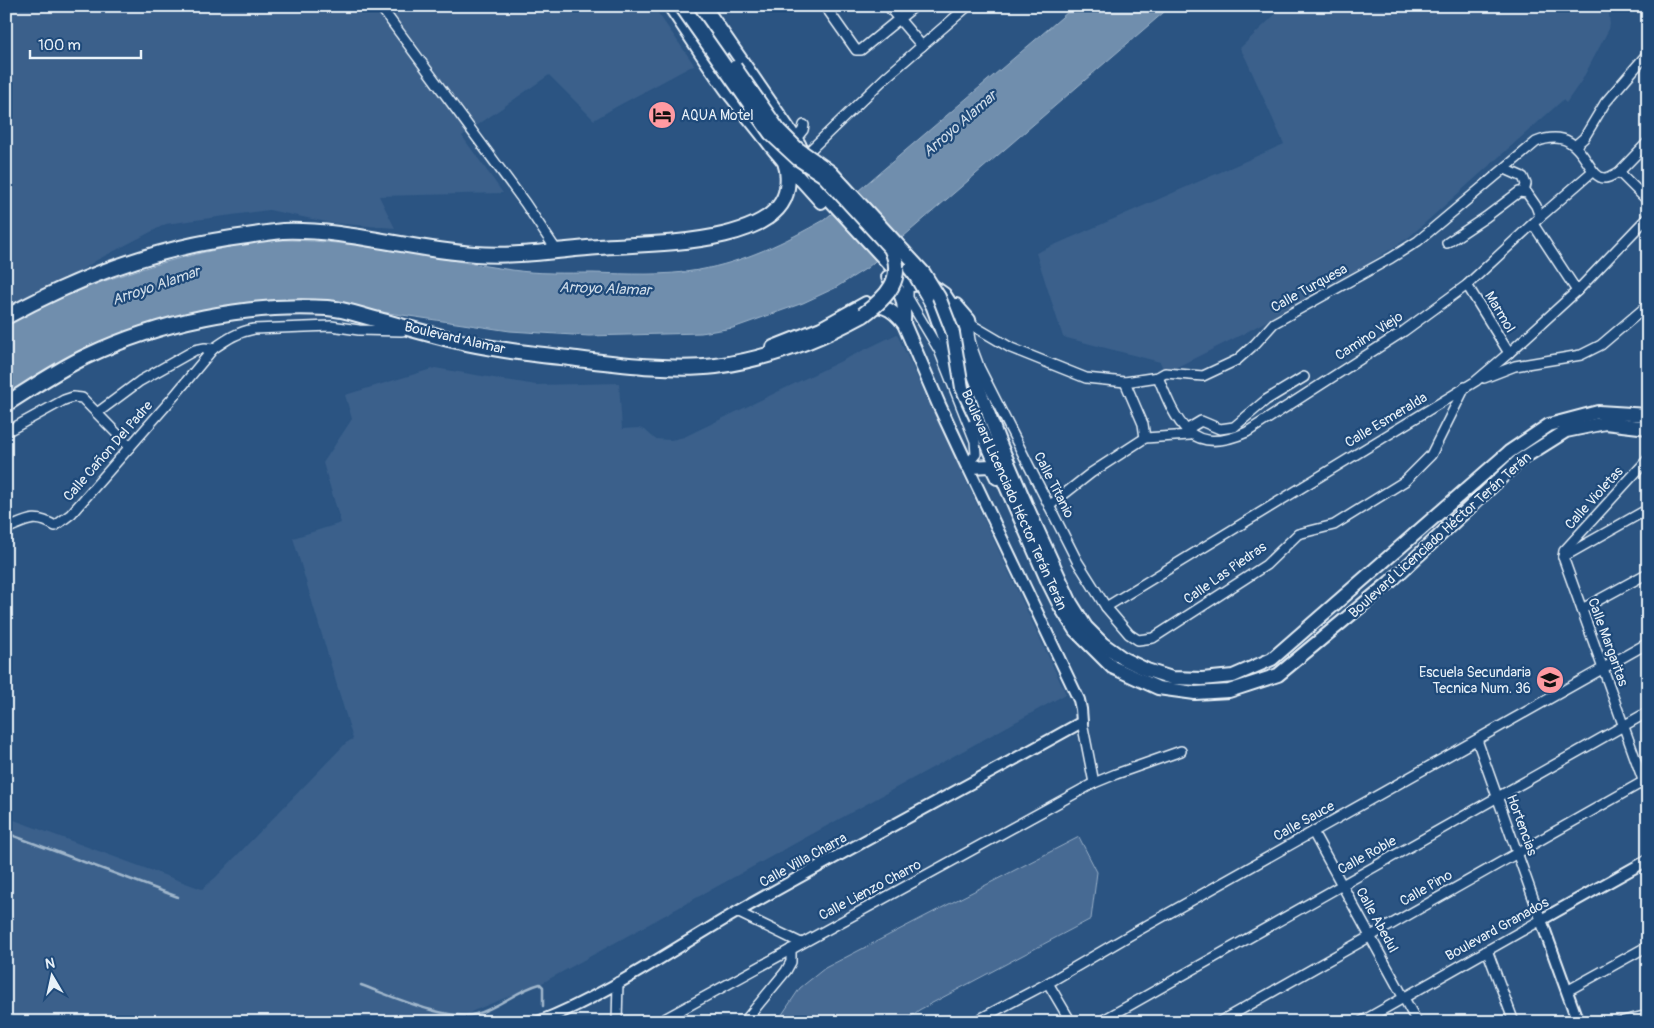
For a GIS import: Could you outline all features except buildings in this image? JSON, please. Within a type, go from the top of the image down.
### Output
[{"type":"highway","name":"Boulevard Licenciado Héctor Terán Terán","points":[[672,6],[729,92],[785,162]]},
{"type":"highway","name":"Boulevard Licenciado Héctor Terán Terán","points":[[682,6],[771,133],[798,158],[824,175],[891,248]]},
{"type":"highway","points":[[6,317],[38,299],[151,255],[193,245],[273,232],[326,232],[471,254],[498,256],[619,245],[682,242],[723,235],[764,221],[780,207],[786,192],[785,162]]},
{"type":"highway","name":"Boulevard Alamar","points":[[6,404],[49,376],[88,356],[127,340],[204,318],[275,308],[329,308],[348,311],[420,331],[514,352],[622,364],[676,367],[714,366],[750,360],[791,348],[824,335],[861,311],[880,303],[892,285],[896,269],[895,256],[891,248]]},
{"type":"main road","name":"Boulevard Licenciado Héctor Terán Terán","points":[[693,6],[778,130],[797,148],[831,172],[924,273],[938,297],[953,333],[962,388],[1060,606],[1075,630],[1112,667],[1158,688],[1195,693],[1229,691],[1278,675],[1390,582],[1520,460],[1566,431],[1605,423],[1648,428]]},
{"type":"main road","name":"Boulevard Licenciado Héctor Terán Terán","points":[[704,6],[799,146],[827,203]]},
{"type":"main road","name":"Boulevard Licenciado Héctor Terán Terán","points":[[785,162],[827,203],[886,268],[904,292],[912,285],[929,285],[944,294],[956,315],[968,359],[979,389],[1032,517],[1071,603],[1086,627],[1103,644],[1124,659],[1147,670],[1172,678],[1202,679],[1233,676],[1272,659],[1509,452],[1549,425],[1598,412],[1648,415]]},
{"type":"main road","name":"Boulevard Licenciado Héctor Terán Terán","points":[[891,248],[916,277],[933,307],[952,363],[979,389]]},
{"type":"main road","points":[[861,311],[879,294],[886,268]]},
{"type":"main road","points":[[904,324],[904,292],[912,280],[921,279],[942,286],[970,324]]},
{"type":"main road","points":[[861,311],[873,305],[889,309],[904,324],[938,405],[967,465],[970,467],[988,466],[992,468],[1012,511],[1020,517]]},
{"type":"street","points":[[380,6],[525,203],[557,251]]},
{"type":"street","points":[[825,6],[856,50],[861,50],[899,21],[914,6]]},
{"type":"street","points":[[888,6],[922,46]]},
{"type":"street","points":[[804,125],[799,146],[816,144],[885,78],[968,6]]},
{"type":"street","points":[[1648,53],[1605,103],[1584,138],[1576,145],[1593,171],[1600,178],[1607,179],[1619,172],[1648,142]]},
{"type":"street","name":"Calle Turquesa","points":[[956,315],[1011,348],[1086,378],[1125,382],[1158,377],[1166,373],[1203,376],[1237,360],[1256,344],[1274,323],[1418,241],[1536,142],[1554,137],[1576,145]]},
{"type":"street","points":[[1505,169],[1523,177],[1526,184],[1524,192]]},
{"type":"street","name":"Camino Viejo","points":[[1188,432],[1202,440],[1214,441],[1232,439],[1247,432],[1404,331],[1468,285],[1537,220],[1593,171]]},
{"type":"street","points":[[1619,172],[1648,201]]},
{"type":"street","points":[[1524,192],[1536,206],[1537,220],[1577,291]]},
{"type":"street","points":[[1447,243],[1486,217],[1515,194],[1524,192]]},
{"type":"street","name":"Calle Esmeralda","points":[[1106,606],[1476,381],[1577,291],[1648,216]]},
{"type":"street","name":"Marmol","points":[[1468,285],[1509,353]]},
{"type":"street","name":"Boulevard Licenciado Héctor Terán Terán","points":[[904,292],[939,350],[975,441],[976,454],[967,465]]},
{"type":"street","points":[[1476,381],[1515,366],[1581,355],[1601,345],[1648,305]]},
{"type":"street","name":"Calle Titanio","points":[[970,324],[971,343],[980,367],[1077,561],[1106,606],[1133,638],[1143,640]]},
{"type":"street","name":"Calle Cañon Del Padre","points":[[6,529],[32,518],[45,519],[55,526],[71,514],[213,349],[234,334],[254,329],[331,326],[359,330],[420,331]]},
{"type":"street","name":"Calle Cañon Del Padre","points":[[97,413],[140,381],[195,350],[213,349]]},
{"type":"street","points":[[1158,377],[1165,394],[1188,432]]},
{"type":"street","points":[[1049,506],[1091,473],[1145,438],[1188,432],[1201,421],[1220,429],[1234,427],[1266,400],[1304,377]]},
{"type":"street","points":[[1125,382],[1143,424],[1145,438]]},
{"type":"street","name":"Calle Las Piedras","points":[[1143,640],[1153,638],[1266,565],[1298,534],[1334,525],[1405,481],[1431,455],[1465,388]]},
{"type":"street","points":[[6,432],[64,400],[73,397],[82,398],[130,447]]},
{"type":"street","name":"Calle Violetas","points":[[1563,556],[1564,551],[1648,459]]},
{"type":"street","points":[[967,465],[1079,700],[1094,783]]},
{"type":"street","points":[[1563,556],[1648,509]]},
{"type":"street","name":"Calle Margaritas","points":[[1563,556],[1624,726],[1646,780],[1648,794]]},
{"type":"street","points":[[1582,609],[1648,573]]},
{"type":"street","name":"Calle Sauce","points":[[974,1022],[1048,983],[1648,643]]},
{"type":"street","name":"Calle Roble","points":[[1100,1022],[1648,712]]},
{"type":"street","name":"Calle Villa Charra","points":[[538,1022],[618,982],[737,912],[1082,722]]},
{"type":"street","name":"Hortencias","points":[[1477,740],[1541,920]]},
{"type":"street","name":"Calle Lienzo Charro","points":[[659,1022],[801,942],[1094,783],[1181,751]]},
{"type":"street","name":"Calle Pino","points":[[1218,1022],[1646,780]]},
{"type":"street","name":"Calle Abedul","points":[[1312,832],[1417,1022]]},
{"type":"street","name":"Boulevard Granados","points":[[1361,1022],[1648,860]]},
{"type":"street","points":[[737,912],[801,942]]},
{"type":"street","points":[[1541,920],[1578,1022]]},
{"type":"street","points":[[1567,992],[1648,946]]},
{"type":"street","points":[[744,1022],[786,971],[791,962],[790,949]]},
{"type":"street","points":[[1487,950],[1514,1021]]},
{"type":"street","points":[[617,1022],[618,982]]},
{"type":"street","points":[[1048,983],[1071,1022]]},
{"type":"street","points":[[1619,1022],[1648,1015]]},
{"type":"shaded area","points":[[6,6],[653,6],[695,66],[594,120],[549,75],[462,136],[503,193],[379,196],[395,228],[331,223],[269,210],[166,224],[97,260],[6,319]]},
{"type":"shaded area","points":[[1284,6],[1608,6],[1610,24],[1582,80],[1566,103],[1563,100],[1408,238],[1349,276],[1243,334],[1165,373],[1160,362],[1063,337],[1036,253],[1284,144],[1240,48]]},
{"type":"shaded area","points":[[897,334],[1066,694],[542,983],[473,1011],[456,1022],[6,1022],[6,817],[202,889],[216,877],[346,743],[353,739],[293,538],[341,523],[323,463],[352,419],[345,395],[435,368],[536,385],[619,383],[622,429],[639,428],[645,430],[655,439],[671,440],[684,437]]},
{"type":"shaded area","points":[[1079,837],[1097,872],[1091,919],[919,1010],[904,1022],[777,1022],[800,988],[825,968]]},
{"type":"water","name":"Arroyo Alamar","points":[[1075,6],[1171,6],[867,268],[835,288],[803,303],[733,328],[701,333],[589,336],[510,331],[321,303],[172,324],[6,397],[6,325],[77,291],[101,282],[176,259],[243,244],[285,240],[313,241],[398,251],[512,270],[552,273],[673,273],[699,270],[732,262],[779,243],[824,220]]},
{"type":"waterway","points":[[6,833],[178,897]]},
{"type":"waterway","points":[[361,985],[402,1001],[435,1011],[464,1015],[484,1011],[524,990],[540,984],[543,987],[543,1006]]},
{"type":"place","name":"AQUA Motel","points":[[662,115]]},
{"type":"place","name":"Escuela Secundaria Tecnica Num. 36","points":[[1550,680]]}]
